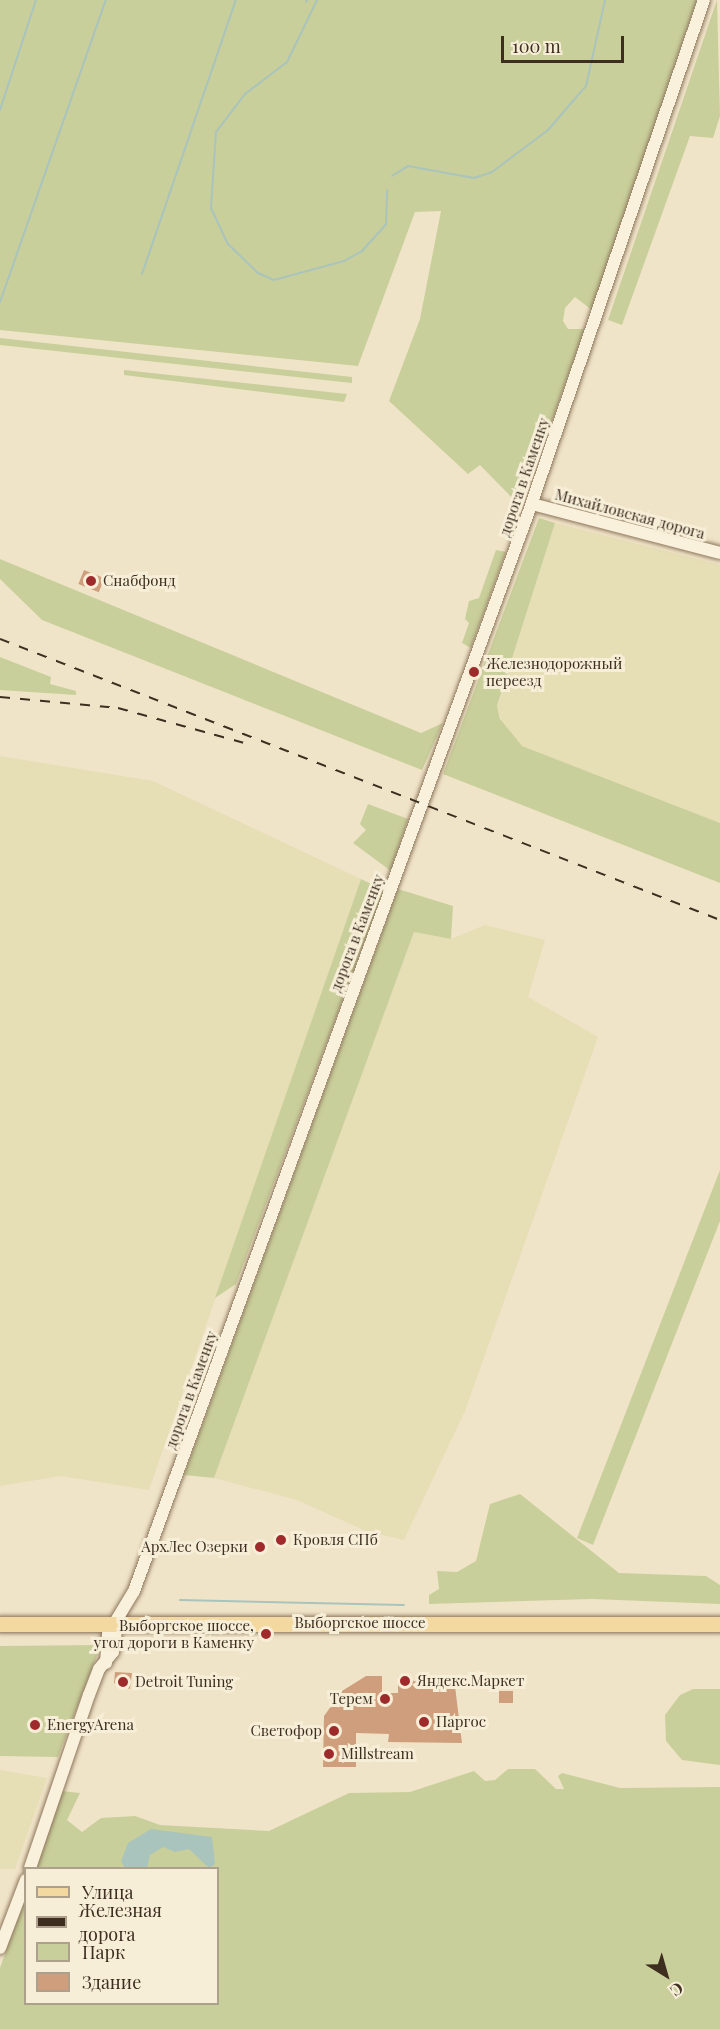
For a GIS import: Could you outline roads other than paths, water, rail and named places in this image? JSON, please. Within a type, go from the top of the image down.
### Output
[{"type":"main road","name":"Выборгское шоссе","points":[[0,1614],[119,1620],[720,1624]]},
{"type":"main road","name":"Выборгское шоссе","points":[[0,1624],[119,1620],[720,1614]]},
{"type":"street","name":"дорога в Каменку","points":[[31,1867],[88,1695],[106,1664],[103,1650],[119,1620],[532,504],[704,0]]},
{"type":"street","name":"Михайловская дорога","points":[[532,504],[720,553]]},
{"type":"street","points":[[0,1948],[24,1886]]},
{"type":"water","points":[[151,1829],[212,1837],[215,1864],[208,1867],[189,1849],[175,1852],[163,1847],[150,1855],[147,1867],[124,1867],[121,1861],[128,1843]]},
{"type":"waterway","points":[[0,110],[36,0]]},
{"type":"waterway","points":[[0,302],[106,0]]},
{"type":"waterway","points":[[142,274],[236,0]]},
{"type":"waterway","points":[[317,0],[287,62],[245,94],[216,132],[211,208],[228,244],[258,273],[274,280],[344,261],[362,251],[386,224],[387,190]]},
{"type":"waterway","points":[[392,176],[408,166],[474,178],[492,172],[548,130],[586,86],[605,0]]},
{"type":"waterway","points":[[180,1600],[404,1605]]},
{"type":"railway","points":[[0,639],[720,920]]},
{"type":"railway","points":[[0,697],[118,708],[244,743]]},
{"type":"place","name":"Снабфонд","points":[[91,581]]},
{"type":"place","name":"Железнодорожный переезд","points":[[474,672]]},
{"type":"place","name":"Кровля СПб","points":[[281,1540]]},
{"type":"place","name":"АрхЛес Озерки","points":[[260,1547]]},
{"type":"place","name":"Выборгское шоссе, угол дороги в Каменку","points":[[266,1634]]},
{"type":"place","name":"Яндекс.Маркет","points":[[405,1681]]},
{"type":"place","name":"Detroit Tuning","points":[[123,1682]]},
{"type":"place","name":"Терем","points":[[385,1699]]},
{"type":"place","name":"Паргос","points":[[424,1722]]},
{"type":"place","name":"EnergyArena","points":[[35,1725]]},
{"type":"place","name":"Светофор","points":[[334,1731]]},
{"type":"place","name":"Millstream","points":[[329,1754]]}]
